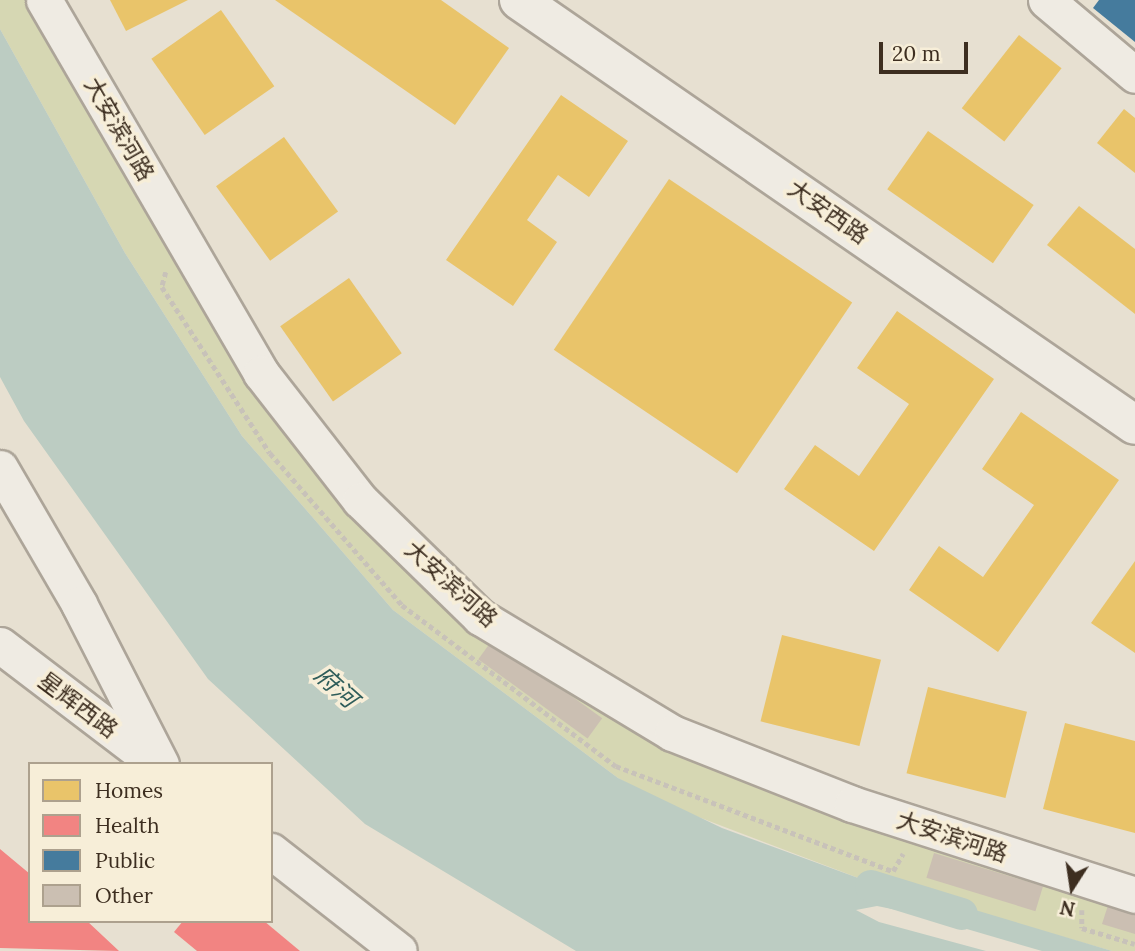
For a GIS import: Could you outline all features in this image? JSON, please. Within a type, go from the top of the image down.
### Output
[{"type":"street","name":"大安滨河路","points":[[44,0],[261,373],[360,500],[480,617],[672,733],[852,803],[1135,895]]},
{"type":"street","name":"大安西路","points":[[519,0],[1135,425]]},
{"type":"street","points":[[1046,0],[1135,75]]},
{"type":"street","points":[[0,468],[79,604],[158,762]]},
{"type":"street","name":"星辉西路","points":[[0,645],[156,762]]},
{"type":"street","points":[[273,853],[399,951]]},
{"type":"path","points":[[1082,879],[1082,928],[1135,944]]},
{"type":"green space","points":[[0,0],[30,0],[359,509],[635,723],[1135,903],[1135,951],[1112,951],[861,879],[667,805],[618,778],[393,610],[242,436],[125,253],[0,29]]},
{"type":"water","name":"府河","points":[[0,29],[125,253],[242,436],[393,610],[618,778],[722,828],[861,879],[914,892],[907,912],[877,906],[856,910],[879,922],[986,951],[576,951],[365,824],[208,679],[24,421],[0,377]]},
{"type":"water","points":[[925,895],[1112,951],[1042,951],[919,915]]},
{"type":"building: Homes","points":[[110,0],[188,0],[126,31]]},
{"type":"building: Homes","points":[[275,0],[441,0],[509,48],[455,125]]},
{"type":"building: Homes","points":[[221,10],[274,86],[205,135],[151,59]]},
{"type":"building: Homes","points":[[1019,35],[1062,68],[1004,142],[962,108]]},
{"type":"building: Homes","points":[[561,95],[628,141],[589,197],[558,175],[527,220],[557,242],[513,306],[446,260]]},
{"type":"building: Homes","points":[[1124,109],[1135,118],[1135,173],[1097,143]]},
{"type":"building: Homes","points":[[928,131],[1034,205],[993,263],[887,189]]},
{"type":"building: Homes","points":[[284,137],[338,211],[270,261],[216,186]]},
{"type":"building: Homes","points":[[669,179],[852,303],[737,473],[554,350]]},
{"type":"building: Homes","points":[[1079,206],[1135,249],[1135,314],[1047,245]]},
{"type":"building: Homes","points":[[349,278],[402,353],[333,402],[280,326]]},
{"type":"building: Homes","points":[[897,311],[994,379],[874,551],[784,489],[815,445],[859,476],[909,404],[857,368]]},
{"type":"building: Homes","points":[[1021,412],[1119,480],[998,652],[909,590],[939,546],[983,577],[1034,505],[982,469]]},
{"type":"building: Homes","points":[[1135,561],[1135,653],[1091,623]]},
{"type":"building: Homes","points":[[782,635],[881,660],[859,746],[760,721]]},
{"type":"building: Homes","points":[[928,687],[1027,712],[1005,798],[906,773]]},
{"type":"building: Homes","points":[[1065,723],[1135,741],[1135,833],[1043,809]]},
{"type":"building: Health","points":[[0,849],[28,872],[28,923],[89,923],[119,951],[0,948]]},
{"type":"building: Health","points":[[181,923],[266,923],[300,951],[197,951],[174,932]]},
{"type":"building: Public","points":[[1099,0],[1135,0],[1135,42],[1093,8]]},
{"type":"building: Other","points":[[493,639],[602,718],[588,739],[478,659]]},
{"type":"building: Other","points":[[934,853],[1043,886],[1035,911],[926,878]]},
{"type":"building: Other","points":[[1110,899],[1135,907],[1135,934],[1102,924]]},
{"type":"waterway","points":[[871,886],[962,914]]}]
